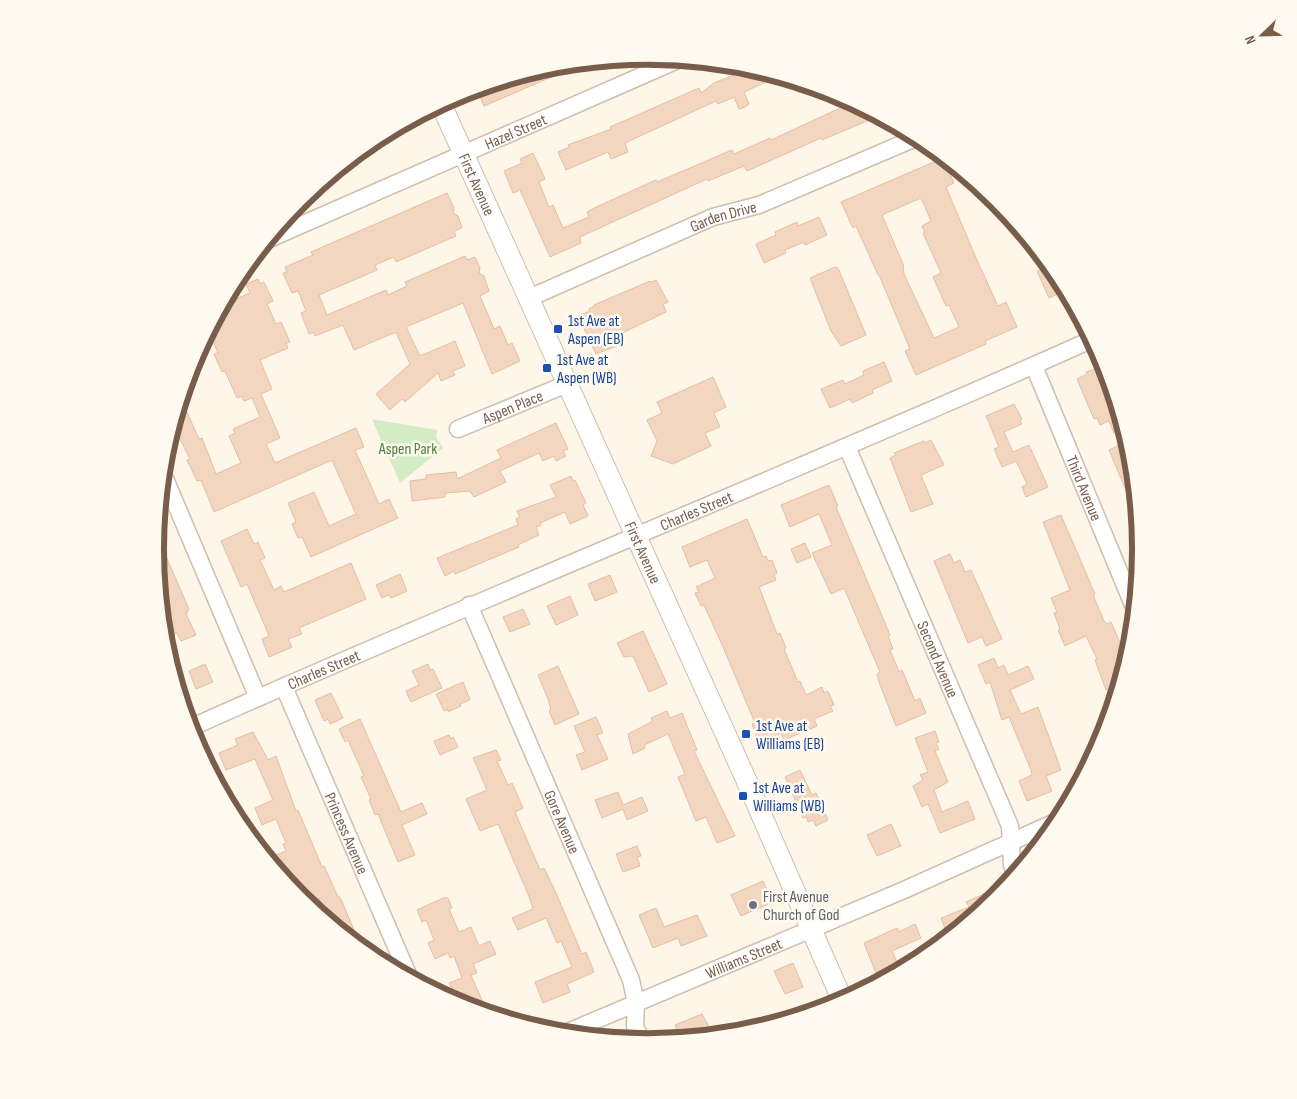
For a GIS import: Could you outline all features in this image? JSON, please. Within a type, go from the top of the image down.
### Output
[{"type":"street","name":"Hazel Street","points":[[281,234],[665,66]]},
{"type":"street","name":"First Avenue","points":[[444,111],[637,537],[840,994]]},
{"type":"street","name":"Garden Drive","points":[[529,298],[713,217],[759,204],[908,141]]},
{"type":"street","name":"Charles Street","points":[[197,725],[469,605],[637,537],[1086,342]]},
{"type":"street","name":"Third Avenue","points":[[1034,366],[1130,598]]},
{"type":"street","name":"Aspen Place","points":[[458,430],[567,384]]},
{"type":"street","name":"Second Avenue","points":[[847,447],[1010,826],[1013,868]]},
{"type":"street","points":[[168,486],[258,698]]},
{"type":"street","name":"Gore Avenue","points":[[469,605],[631,980],[636,1003],[635,1026],[638,1034]]},
{"type":"street","name":"Princess Avenue","points":[[284,687],[406,969]]},
{"type":"street","name":"Williams Street","points":[[576,1029],[1010,844],[1045,827]]},
{"type":"green space","name":"Aspen Park","points":[[372,419],[437,430],[436,437],[443,448],[400,483]]},
{"type":"building","points":[[561,73],[484,106],[480,96],[523,82]]},
{"type":"building","points":[[739,73],[769,81],[744,92],[749,104],[745,107],[739,109],[734,97],[718,104],[716,101],[625,143],[628,152],[611,159],[608,152],[566,170],[558,152],[569,147],[568,145],[611,129],[610,127],[699,88],[701,93],[714,83]]},
{"type":"building","points":[[844,106],[871,119],[822,140],[821,138],[747,171],[744,166],[708,181],[707,179],[580,237],[581,243],[550,257],[520,190],[513,193],[504,171],[522,163],[520,159],[533,153],[545,179],[539,182],[549,207],[553,205],[563,228],[589,217],[587,212],[594,208],[656,180],[657,182],[732,150],[734,154],[770,138],[771,140]]},
{"type":"building","points":[[937,161],[948,169],[954,183],[946,187],[998,306],[1006,302],[1017,327],[985,341],[986,344],[916,375],[905,351],[910,349],[879,275],[856,226],[853,228],[841,202]],"holes":[[[921,198],[931,221],[922,226],[925,233],[923,233],[941,273],[933,277],[946,306],[949,305],[959,327],[934,338],[904,274],[903,264],[882,215]]]},
{"type":"building","points":[[447,193],[454,208],[453,213],[458,216],[462,228],[454,231],[456,236],[396,262],[394,257],[375,265],[377,270],[319,295],[327,315],[386,290],[388,295],[407,286],[405,282],[465,256],[467,260],[475,257],[480,268],[479,273],[484,276],[489,291],[480,296],[494,329],[500,326],[508,345],[512,343],[520,361],[492,374],[463,303],[406,327],[420,356],[455,341],[465,366],[453,371],[455,375],[441,381],[438,373],[405,402],[402,399],[390,410],[376,394],[410,364],[396,332],[354,350],[343,325],[315,336],[313,332],[309,334],[301,313],[306,311],[298,291],[292,293],[283,273],[287,272],[285,267],[313,255],[311,252]]},
{"type":"building","points":[[819,217],[827,235],[805,245],[804,242],[785,250],[786,253],[764,263],[756,244],[776,235],[775,232],[797,222],[798,226]]},
{"type":"building","points":[[835,267],[838,268],[866,335],[841,346],[831,331],[810,278]]},
{"type":"building","points":[[1043,268],[1059,293],[1049,298],[1037,271]]},
{"type":"building","points":[[258,279],[260,284],[264,282],[273,301],[267,304],[276,324],[281,322],[290,342],[286,343],[288,348],[260,360],[272,389],[261,394],[280,438],[266,444],[275,463],[356,428],[364,447],[355,450],[379,504],[389,499],[398,518],[311,557],[302,537],[298,538],[292,524],[296,522],[288,503],[314,492],[329,526],[356,514],[332,460],[214,512],[201,480],[197,481],[187,460],[190,459],[178,435],[186,409],[199,439],[202,438],[216,474],[241,463],[229,436],[235,433],[233,429],[260,417],[252,398],[244,401],[242,396],[237,398],[225,371],[222,372],[214,354],[218,353],[212,339],[233,300],[250,293],[246,284]]},
{"type":"building","points":[[656,280],[668,302],[663,304],[666,312],[620,334],[624,343],[596,354],[578,316],[590,311],[589,309],[594,305]]},
{"type":"building","points":[[884,362],[892,381],[872,390],[873,393],[852,403],[850,399],[830,408],[821,389],[843,380],[845,384],[864,375],[863,371]]},
{"type":"building","points":[[1098,369],[1118,432],[1114,433],[1109,421],[1100,425],[1097,418],[1094,419],[1077,379],[1087,374],[1086,372]]},
{"type":"building","points":[[713,377],[726,407],[714,413],[720,427],[705,433],[711,446],[673,464],[651,456],[657,441],[647,420],[662,413],[657,402]]},
{"type":"building","points":[[1014,404],[1022,419],[1020,420],[1022,424],[1004,432],[1013,452],[1029,445],[1048,487],[1026,497],[1022,487],[1027,484],[1016,461],[1002,467],[994,449],[999,447],[986,416]]},
{"type":"building","points":[[556,423],[568,449],[563,451],[566,456],[556,461],[554,456],[543,461],[539,453],[500,471],[506,482],[474,497],[470,491],[445,493],[445,497],[412,501],[410,481],[426,479],[426,475],[456,472],[457,479],[501,458],[497,450]]},
{"type":"building","points":[[931,440],[944,465],[921,475],[933,504],[911,512],[890,458],[896,455],[894,453]]},
{"type":"building","points":[[1121,444],[1130,501],[1109,450]]},
{"type":"building","points":[[571,476],[573,481],[575,480],[586,503],[583,505],[588,516],[570,524],[565,512],[540,523],[541,525],[536,527],[539,535],[518,545],[519,547],[455,574],[454,571],[445,576],[437,558],[518,525],[516,519],[520,517],[517,511],[556,497],[550,485]]},
{"type":"building","points":[[829,485],[838,506],[836,507],[890,635],[888,636],[893,649],[890,650],[899,672],[902,670],[915,701],[920,698],[926,713],[896,726],[879,682],[877,674],[880,672],[844,588],[831,594],[812,553],[832,545],[819,514],[790,527],[781,505]]},
{"type":"building","points":[[1061,515],[1095,594],[1093,595],[1104,621],[1107,624],[1111,622],[1123,649],[1112,689],[1111,688],[1106,690],[1095,660],[1097,659],[1086,636],[1065,646],[1058,630],[1060,629],[1054,613],[1057,612],[1051,598],[1070,590],[1043,522]]},
{"type":"building","points":[[747,519],[763,557],[766,556],[768,561],[772,560],[777,573],[774,575],[776,580],[759,587],[777,634],[780,633],[786,648],[784,649],[798,682],[800,681],[806,695],[822,687],[824,693],[828,691],[834,705],[830,706],[833,711],[814,719],[817,726],[784,740],[781,733],[763,741],[760,736],[757,737],[752,724],[755,723],[723,647],[704,605],[701,606],[695,593],[699,592],[696,587],[715,578],[707,560],[690,567],[682,547]]},
{"type":"building","points":[[247,529],[254,544],[258,542],[265,558],[260,560],[274,590],[281,586],[284,592],[351,563],[366,599],[299,628],[302,634],[288,639],[292,647],[269,657],[262,639],[269,636],[247,584],[241,587],[221,541]]},
{"type":"building","points":[[805,543],[811,557],[797,563],[791,549]]},
{"type":"building","points":[[164,552],[189,609],[186,614],[196,635],[181,641],[177,633],[172,635],[168,613]]},
{"type":"building","points":[[950,554],[954,563],[960,560],[965,572],[971,570],[1002,639],[986,646],[982,637],[968,643],[934,561]]},
{"type":"building","points":[[400,574],[407,591],[391,598],[389,595],[382,598],[376,585]]},
{"type":"building","points":[[610,575],[617,592],[595,601],[588,584]]},
{"type":"building","points":[[570,596],[578,615],[556,625],[547,606]]},
{"type":"building","points":[[523,609],[530,624],[510,632],[503,617]]},
{"type":"building","points":[[643,631],[667,684],[649,692],[633,656],[624,657],[617,643]]},
{"type":"building","points":[[994,658],[998,668],[1004,665],[1008,675],[1028,666],[1034,679],[1010,690],[1021,714],[1038,707],[1061,770],[1046,776],[1052,791],[1027,801],[1019,781],[1032,775],[1031,770],[1009,717],[1002,720],[990,682],[986,684],[978,665]]},
{"type":"building","points":[[205,664],[213,682],[196,689],[189,671]]},
{"type":"building","points":[[428,664],[430,670],[433,669],[442,688],[411,702],[406,691],[419,685],[412,671]]},
{"type":"building","points":[[558,666],[579,714],[555,725],[549,711],[551,710],[548,699],[538,675]]},
{"type":"building","points":[[463,682],[470,700],[448,712],[448,709],[444,711],[436,694]]},
{"type":"building","points":[[331,693],[343,718],[330,724],[328,719],[324,721],[315,700]]},
{"type":"building","points":[[667,711],[670,718],[682,713],[697,750],[694,751],[735,836],[717,843],[706,817],[696,821],[678,777],[685,774],[668,734],[644,745],[645,748],[633,754],[628,734],[653,721],[651,718]]},
{"type":"building","points":[[596,717],[603,733],[597,735],[608,759],[582,770],[576,755],[585,752],[574,726]]},
{"type":"building","points":[[360,719],[401,812],[422,803],[427,814],[402,825],[415,855],[398,862],[378,814],[375,815],[369,800],[371,799],[361,777],[364,776],[348,740],[345,742],[339,729]]},
{"type":"building","points":[[935,731],[939,742],[936,743],[939,749],[935,751],[948,782],[934,790],[942,812],[968,801],[975,819],[940,833],[928,804],[922,807],[913,786],[923,780],[920,775],[928,772],[915,738]]},
{"type":"building","points":[[253,732],[268,760],[276,756],[296,811],[298,810],[322,867],[324,866],[338,897],[340,897],[356,936],[323,908],[319,898],[314,900],[306,892],[274,856],[286,851],[283,844],[286,843],[276,819],[262,825],[255,808],[273,800],[255,759],[226,770],[219,753],[238,745],[235,739]]},
{"type":"building","points":[[449,735],[451,739],[453,737],[458,747],[440,755],[434,741]]},
{"type":"building","points":[[496,750],[501,760],[497,761],[508,785],[512,783],[523,808],[515,812],[540,870],[544,868],[582,954],[586,952],[594,972],[567,984],[570,992],[543,1003],[535,982],[572,967],[561,941],[557,943],[546,918],[518,930],[512,918],[533,909],[530,899],[498,824],[480,831],[466,799],[487,790],[473,758]]},
{"type":"building","points":[[800,770],[812,795],[816,793],[828,820],[816,826],[813,820],[808,822],[806,817],[803,818],[785,777]]},
{"type":"building","points":[[618,792],[623,805],[642,797],[648,811],[627,820],[623,809],[602,818],[595,800]]},
{"type":"building","points":[[891,824],[901,846],[877,856],[867,835]]},
{"type":"building","points":[[637,846],[641,856],[637,857],[640,866],[623,872],[616,854]]},
{"type":"building","points":[[763,881],[771,898],[768,904],[741,916],[731,895]]},
{"type":"building","points":[[984,894],[985,898],[946,931],[941,918],[969,907],[966,902]]},
{"type":"building","points":[[443,898],[448,898],[452,908],[449,909],[459,932],[471,927],[479,946],[490,941],[496,954],[473,964],[477,973],[471,975],[484,1005],[453,993],[449,983],[462,978],[454,956],[450,958],[448,953],[435,959],[428,943],[434,940],[426,920],[422,922],[417,910]]},
{"type":"building","points":[[656,908],[664,927],[697,915],[707,936],[681,946],[678,938],[653,948],[639,915]]},
{"type":"building","points":[[915,924],[921,938],[892,951],[898,965],[877,976],[864,943],[897,928],[899,932]]},
{"type":"building","points":[[793,963],[803,987],[785,994],[774,971]]},
{"type":"building","points":[[702,1014],[711,1030],[674,1033],[677,1030],[675,1025]]},
{"type":"place","name":"1st Ave at Aspen (EB)","points":[[558,329]]},
{"type":"place","name":"1st Ave at Aspen (WB)","points":[[547,368]]},
{"type":"place","name":"1st Ave at Williams (EB)","points":[[746,734]]},
{"type":"place","name":"1st Ave at Williams (WB)","points":[[743,796]]},
{"type":"place","name":"First Avenue Church of God","points":[[753,905]]}]
